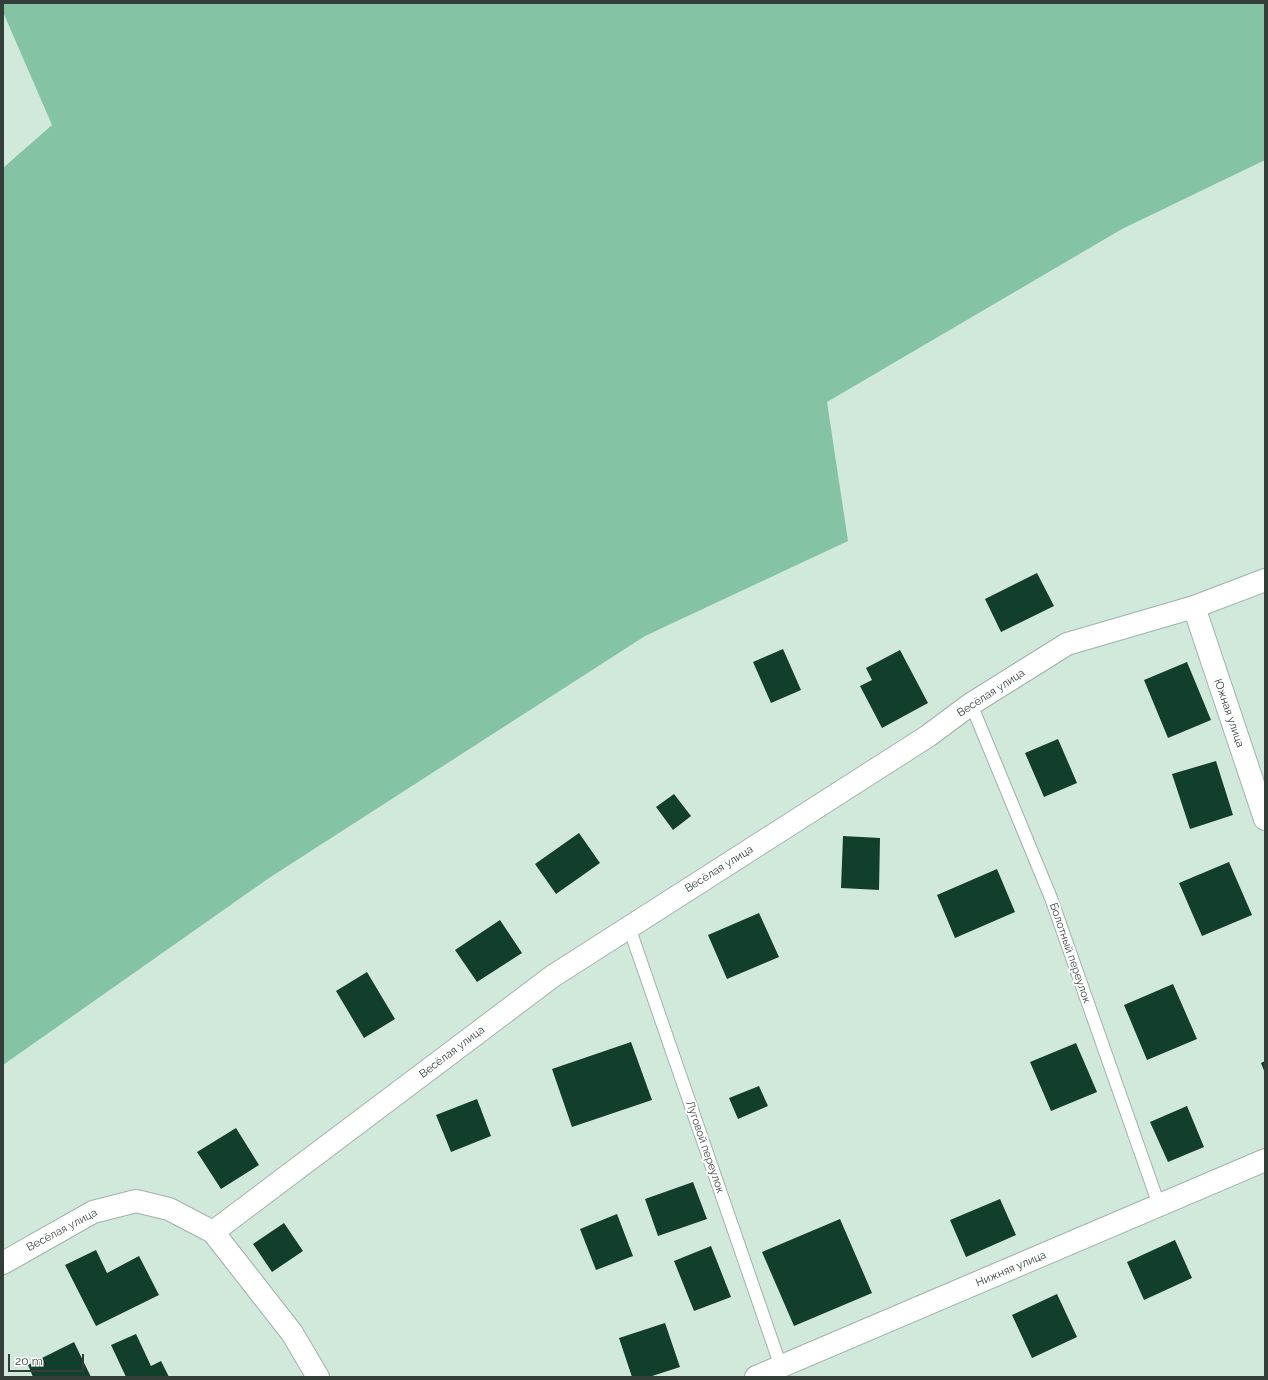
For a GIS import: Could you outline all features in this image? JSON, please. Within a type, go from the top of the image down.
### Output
[{"type":"street","name":"Весёлая улица","points":[[213,1232],[553,976],[928,736],[971,704],[1067,644],[1194,607],[1265,580]]},
{"type":"street","name":"Южная улица","points":[[1194,607],[1265,819]]},
{"type":"street","name":"Нижняя улица","points":[[756,1377],[1265,1160]]},
{"type":"street","name":"Весёлая улица","points":[[3,1263],[93,1212],[136,1201],[169,1209],[213,1232],[292,1333],[318,1377]]},
{"type":"lane","name":"Болотный переулок","points":[[971,704],[1051,898],[1159,1205]]},
{"type":"lane","name":"Луговой переулок","points":[[629,927],[781,1367]]},
{"type":"green space","points":[[3,3],[1265,3],[1265,160],[1122,229],[827,402],[848,541],[645,636],[269,878],[3,1065],[3,168],[52,125],[3,12]]},
{"type":"building","points":[[1037,573],[1054,606],[1001,632],[985,599]]},
{"type":"building","points":[[783,649],[801,690],[771,703],[753,662]]},
{"type":"building","points":[[900,650],[928,703],[882,728],[860,686],[872,680],[866,668]]},
{"type":"building","points":[[1187,662],[1211,720],[1168,738],[1144,680]]},
{"type":"building","points":[[1058,739],[1077,783],[1044,797],[1025,753]]},
{"type":"building","points":[[1216,761],[1233,815],[1190,829],[1172,774]]},
{"type":"building","points":[[674,794],[691,816],[673,830],[656,807]]},
{"type":"building","points":[[579,833],[600,863],[556,894],[535,864]]},
{"type":"building","points":[[843,836],[880,838],[879,890],[841,888]]},
{"type":"building","points":[[1229,862],[1252,915],[1202,936],[1179,883]]},
{"type":"building","points":[[997,869],[1015,912],[955,938],[937,895]]},
{"type":"building","points":[[759,913],[779,957],[727,979],[708,935]]},
{"type":"building","points":[[500,920],[522,953],[477,982],[455,950]]},
{"type":"building","points":[[367,972],[395,1019],[364,1038],[336,991]]},
{"type":"building","points":[[1173,984],[1197,1039],[1147,1060],[1124,1005]]},
{"type":"building","points":[[631,1042],[652,1100],[572,1127],[552,1069]]},
{"type":"building","points":[[1076,1043],[1097,1092],[1051,1111],[1030,1062]]},
{"type":"building","points":[[1265,1061],[1265,1073],[1261,1063]]},
{"type":"building","points":[[759,1086],[768,1106],[738,1119],[729,1098]]},
{"type":"building","points":[[477,1099],[491,1136],[451,1152],[436,1115]]},
{"type":"building","points":[[1187,1106],[1204,1147],[1168,1162],[1150,1122]]},
{"type":"building","points":[[236,1128],[259,1165],[221,1189],[197,1152]]},
{"type":"building","points":[[693,1182],[707,1219],[658,1236],[645,1199]]},
{"type":"building","points":[[1000,1199],[1016,1235],[966,1257],[950,1220]]},
{"type":"building","points":[[617,1214],[633,1256],[596,1270],[580,1229]]},
{"type":"building","points":[[840,1219],[872,1293],[794,1326],[762,1252]]},
{"type":"building","points":[[284,1223],[303,1251],[272,1272],[253,1244]]},
{"type":"building","points":[[1175,1240],[1192,1278],[1144,1300],[1127,1262]]},
{"type":"building","points":[[711,1246],[731,1297],[694,1311],[674,1261]]},
{"type":"building","points":[[96,1250],[107,1273],[139,1256],[159,1295],[96,1326],[65,1265]]},
{"type":"building","points":[[1057,1294],[1077,1337],[1032,1358],[1012,1315]]},
{"type":"building","points":[[665,1323],[680,1367],[649,1377],[632,1377],[619,1338]]},
{"type":"building","points":[[136,1334],[151,1366],[161,1361],[169,1377],[126,1377],[111,1345]]},
{"type":"building","points":[[74,1342],[91,1377],[33,1377],[28,1365]]}]
